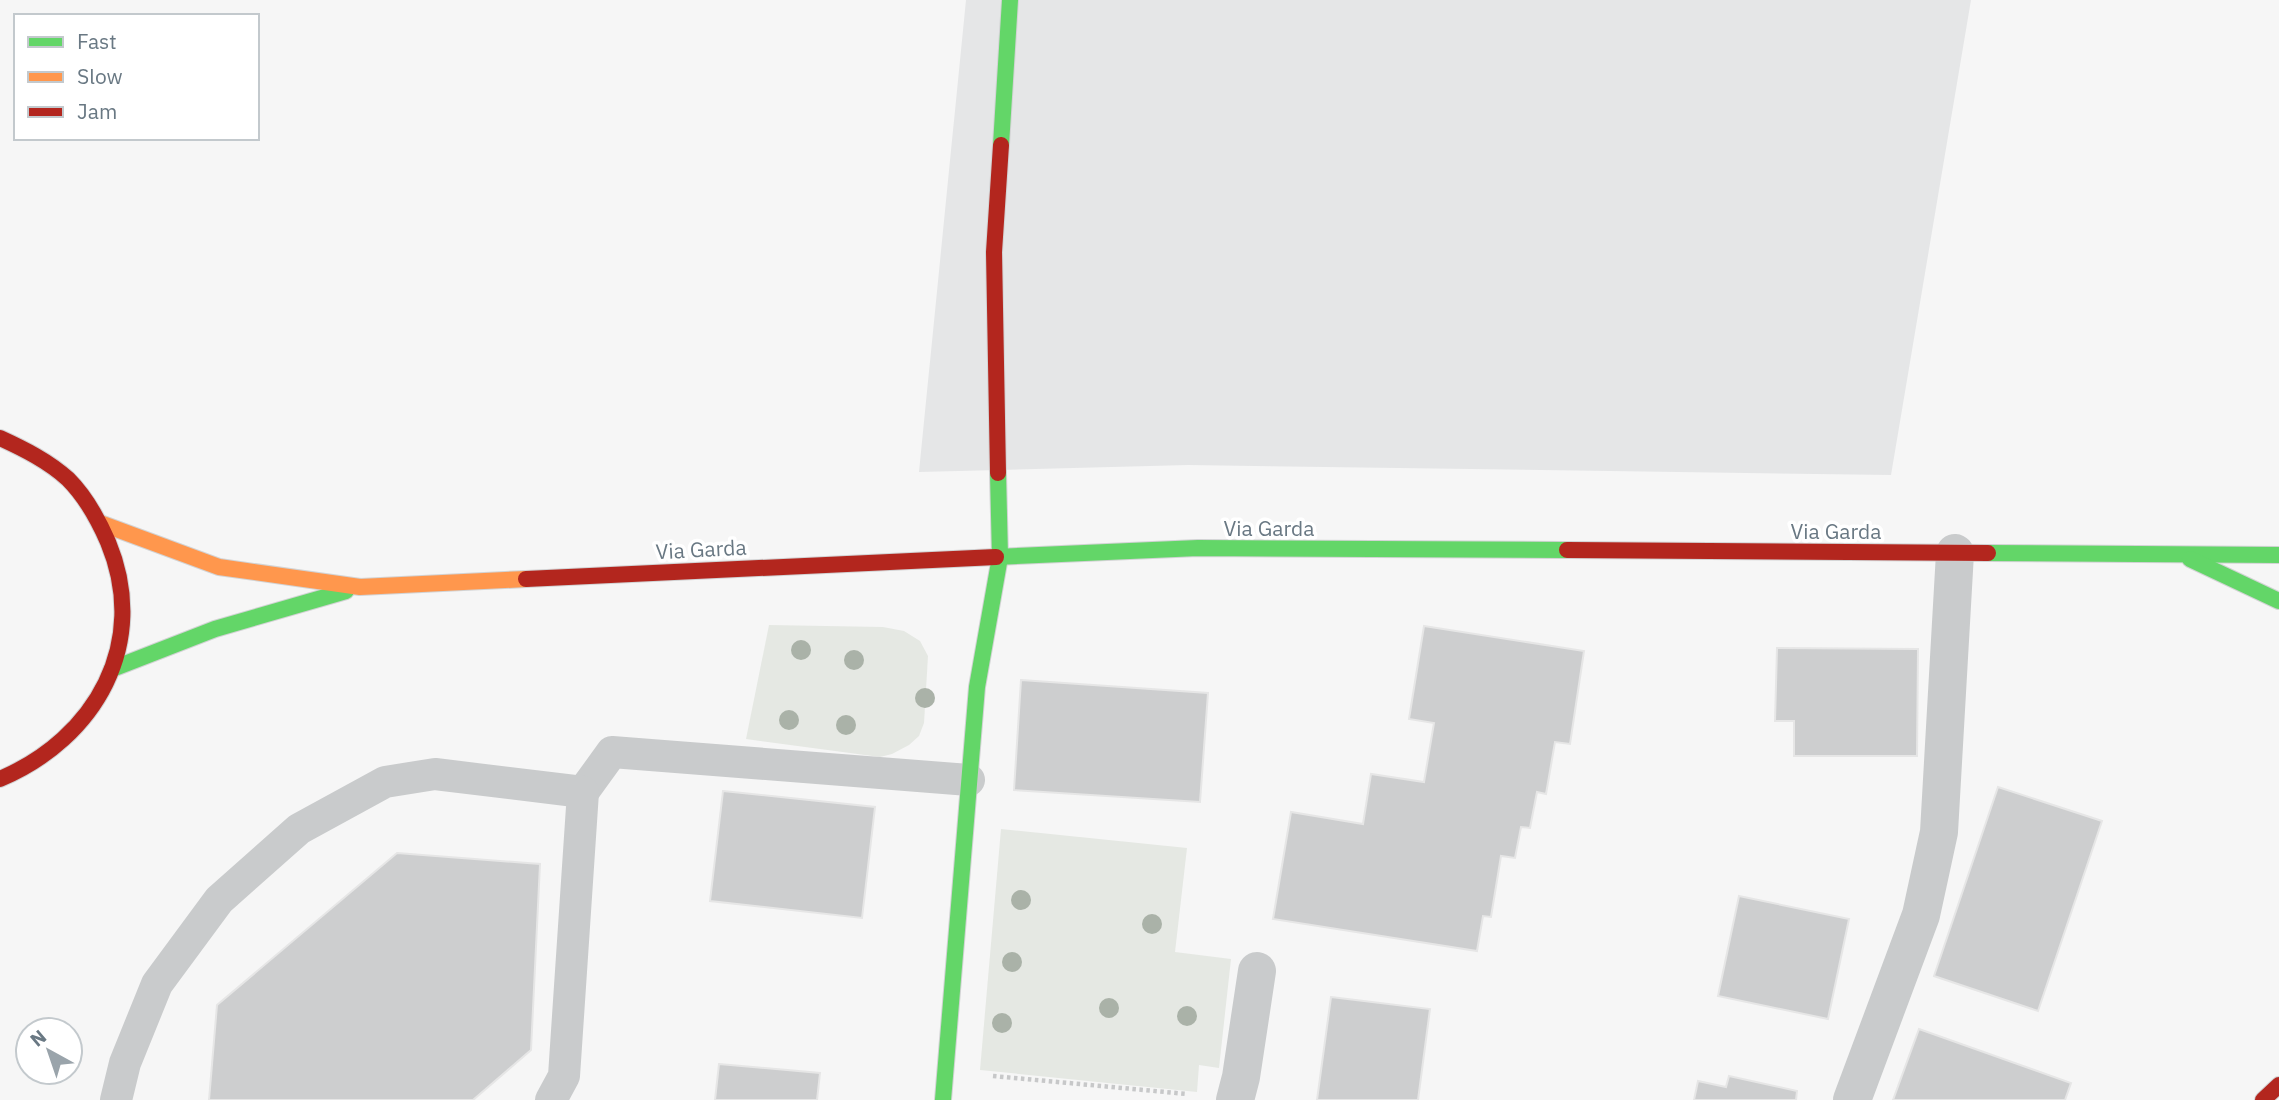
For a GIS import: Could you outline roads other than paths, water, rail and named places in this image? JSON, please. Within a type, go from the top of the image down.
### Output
[{"type":"main road","points":[[943,1100],[977,687],[1000,557],[993,253],[1010,0]]},
{"type":"main road","points":[[0,438],[40,458],[74,486],[100,523],[118,569],[122,619],[112,669],[91,712],[58,747],[18,773],[0,779]]},
{"type":"main road","name":"Via Garda","points":[[100,523],[219,567],[360,587],[1198,548],[2279,555]]},
{"type":"main road","name":"Via Garda","points":[[2178,554],[2279,601]]},
{"type":"main road","name":"Via Garda","points":[[112,669],[215,629],[360,587]]},
{"type":"main road","points":[[2263,1100],[2279,1085]]},
{"type":"street","points":[[1852,1100],[1920,915],[1939,832],[1955,553]]},
{"type":"street","points":[[1238,1089],[1257,971]]},
{"type":"lane","points":[[551,1100],[564,1076],[583,792],[612,752],[969,780]]},
{"type":"lane","points":[[116,1100],[125,1063],[157,984],[219,900],[299,829],[385,782],[435,774],[583,792]]}]
